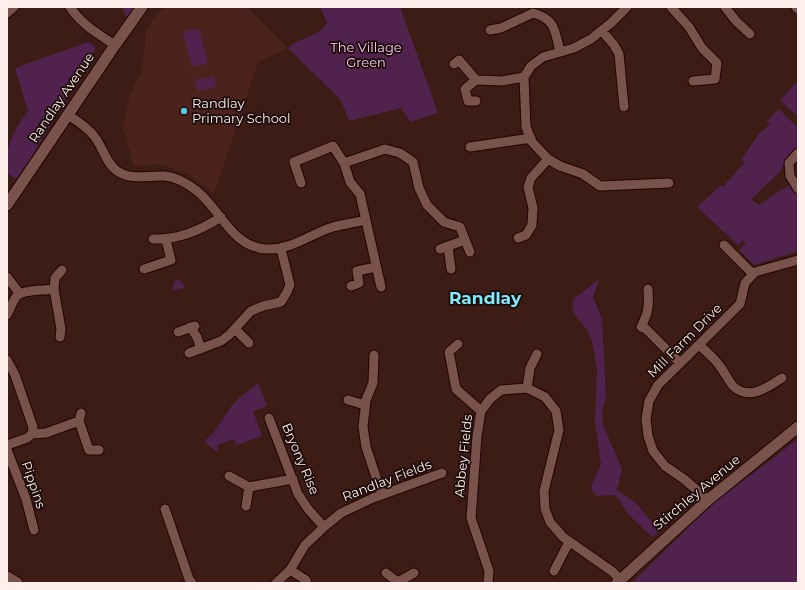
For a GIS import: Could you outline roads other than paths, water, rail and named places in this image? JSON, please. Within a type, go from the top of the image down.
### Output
[{"type":"street","points":[[7,13],[14,7]]},
{"type":"street","points":[[70,7],[76,16],[86,25],[115,45]]},
{"type":"street","name":"Randlay Avenue","points":[[7,205],[142,7]]},
{"type":"street","points":[[628,7],[591,39],[574,48],[543,57],[531,66],[524,77],[526,127],[532,142],[548,159],[560,166],[583,174],[600,186],[669,184]]},
{"type":"street","points":[[725,7],[736,21],[750,34]]},
{"type":"street","points":[[673,8],[702,48],[717,63],[715,79],[693,81]]},
{"type":"street","points":[[490,30],[501,28],[533,13],[542,16],[554,26],[560,52]]},
{"type":"street","points":[[602,31],[619,54],[624,107]]},
{"type":"street","points":[[454,64],[459,60],[476,80]]},
{"type":"street","points":[[476,101],[468,101],[465,89],[476,80],[502,81],[524,77]]},
{"type":"street","points":[[68,115],[94,136],[106,159],[117,171],[132,177],[166,176],[176,179],[198,192],[208,201],[233,234],[246,243],[266,250],[281,249],[332,227],[366,220]]},
{"type":"street","points":[[470,147],[531,138]]},
{"type":"street","points":[[301,183],[294,162],[332,146],[344,163],[350,182],[360,194],[381,287]]},
{"type":"street","points":[[344,163],[385,149],[400,153],[413,162],[419,188],[427,205],[444,222],[460,227],[470,252]]},
{"type":"street","points":[[798,153],[789,163],[790,176],[798,189]]},
{"type":"street","points":[[518,238],[526,235],[532,225],[533,208],[528,187],[531,178],[548,159]]},
{"type":"street","points":[[153,239],[166,240],[193,232],[221,217]]},
{"type":"street","points":[[144,269],[171,260],[166,240]]},
{"type":"street","points":[[451,269],[444,247],[466,240]]},
{"type":"street","points":[[724,245],[753,274],[755,272],[798,260]]},
{"type":"street","points":[[190,353],[221,341],[235,329],[251,311],[262,306],[281,302],[290,285],[281,249]]},
{"type":"street","points":[[351,286],[359,283],[358,271],[376,267]]},
{"type":"street","points":[[60,337],[61,330],[54,289],[54,278],[62,270]]},
{"type":"street","name":"Mill Farm Drive","points":[[708,500],[684,479],[665,466],[653,451],[648,436],[646,418],[649,401],[658,385],[740,304],[745,283],[753,274]]},
{"type":"street","points":[[7,277],[20,294]]},
{"type":"street","points":[[7,315],[15,299],[20,294],[32,291],[54,289]]},
{"type":"street","points":[[648,289],[649,306],[641,327],[680,363]]},
{"type":"street","points":[[178,332],[193,327],[201,349]]},
{"type":"street","points":[[235,329],[249,342]]},
{"type":"street","points":[[458,344],[449,352],[456,389],[481,411]]},
{"type":"street","points":[[699,345],[718,364],[732,385],[740,391],[751,393],[765,389],[782,378]]},
{"type":"street","points":[[537,354],[530,368],[527,388],[545,397],[556,411],[559,430],[544,491],[545,509],[554,528],[569,542],[613,572],[618,581]]},
{"type":"street","points":[[374,355],[373,383],[366,400],[363,427],[366,447],[382,495]]},
{"type":"street","points":[[7,360],[15,375],[33,426],[32,434]]},
{"type":"street","name":"Abbey Fields","points":[[488,583],[489,570],[471,518],[476,443],[481,411],[490,399],[501,390],[527,388]]},
{"type":"street","points":[[348,400],[365,405]]},
{"type":"street","points":[[7,445],[27,438],[32,434],[46,433],[80,417],[89,450],[99,450]]},
{"type":"street","name":"Bryony Rise","points":[[269,418],[298,494],[308,509],[324,527]]},
{"type":"street","name":"Stirchley Avenue","points":[[618,581],[708,500],[798,428]]},
{"type":"street","name":"Pippins","points":[[7,450],[26,499],[34,530]]},
{"type":"street","name":"Randlay Fields","points":[[276,583],[290,570],[305,545],[341,513],[382,495],[442,473]]},
{"type":"street","points":[[229,476],[249,487],[293,479]]},
{"type":"street","points":[[246,506],[249,487]]},
{"type":"street","points":[[164,509],[192,583]]},
{"type":"street","points":[[554,571],[569,542]]},
{"type":"street","points":[[290,570],[306,580],[307,583]]},
{"type":"street","points":[[386,573],[399,582],[414,573]]},
{"type":"street","points":[[7,577],[17,583]]},
{"type":"place","name":"Randlay Primary School","points":[[184,111]]},
{"type":"district","name":"Randlay","points":[[485,299]]},
{"type":"park label","name":"The Village Green","points":[[366,56]]}]
